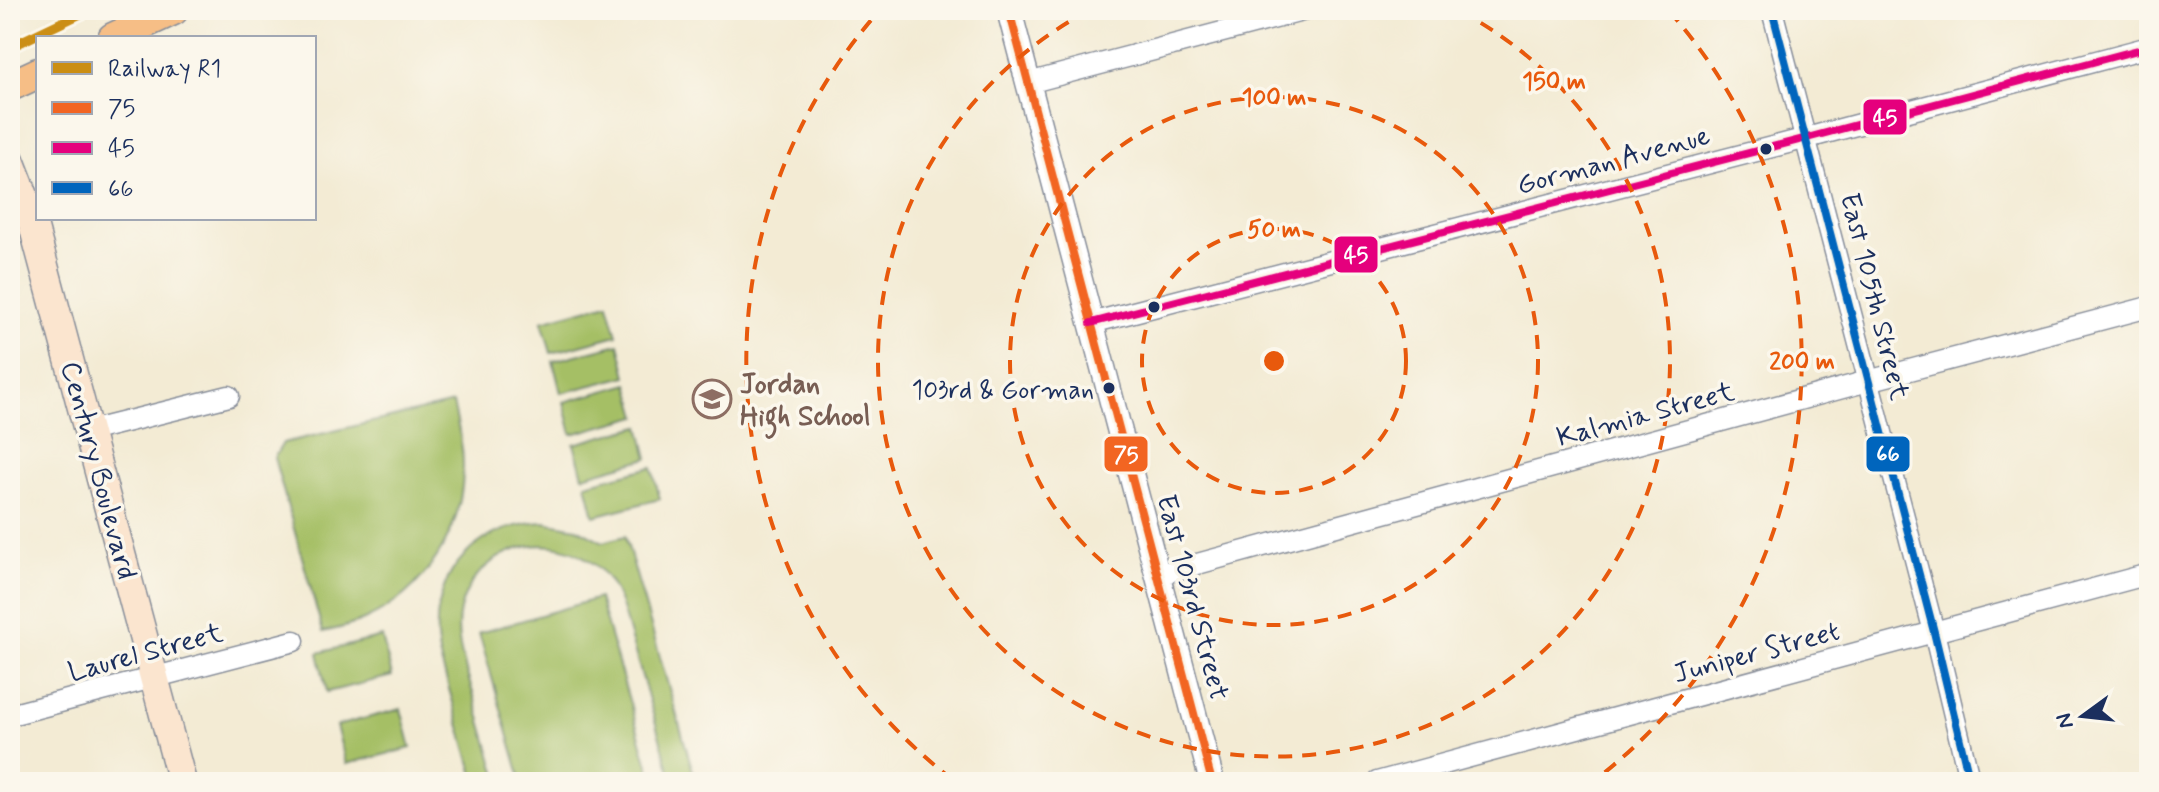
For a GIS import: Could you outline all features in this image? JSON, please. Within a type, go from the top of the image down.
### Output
[{"type":"main road","points":[[117,36],[173,10]]},
{"type":"main road","points":[[10,86],[36,74]]},
{"type":"main road","name":"Century Boulevard","points":[[10,160],[28,206],[182,782]]},
{"type":"street","name":"East 103rd Street","points":[[1009,10],[1212,782]]},
{"type":"street","points":[[1028,83],[1306,10]]},
{"type":"street","name":"East 105th Street","points":[[1772,10],[1970,782]]},
{"type":"street","name":"Gorman Avenue","points":[[1091,323],[2149,47]]},
{"type":"street","name":"Kalmia Street","points":[[1157,575],[2149,307]]},
{"type":"street","points":[[89,431],[229,396]]},
{"type":"street","name":"Juniper Street","points":[[1377,782],[2149,574]]},
{"type":"street","name":"Laurel Street","points":[[10,715],[294,641]]},
{"type":"green space","points":[[608,303],[617,335],[551,353],[542,321]]},
{"type":"green space","points":[[619,344],[627,376],[561,393],[553,361]]},
{"type":"green space","points":[[629,384],[638,416],[572,434],[564,402]]},
{"type":"green space","points":[[453,403],[463,463],[462,488],[449,535],[423,576],[405,594],[359,622],[323,632],[274,458],[283,443]]},
{"type":"green space","points":[[640,426],[648,458],[583,476],[574,444]]},
{"type":"green space","points":[[652,467],[660,499],[594,516],[586,484]]},
{"type":"green space","points":[[544,522],[577,528],[603,542],[625,536],[696,782],[673,782],[621,605],[609,580],[590,561],[571,551],[551,546],[531,546],[494,560],[479,573],[467,590],[460,610],[458,633],[462,655],[499,782],[476,782],[440,658],[437,631],[439,606],[446,583],[458,563],[473,547],[493,534]]},
{"type":"green space","points":[[599,598],[653,782],[522,782],[479,633]]},
{"type":"green space","points":[[382,637],[392,676],[327,692],[318,653]]},
{"type":"green space","points":[[401,709],[411,748],[346,764],[336,726]]},
{"type":"rail line","name":"R1","points":[[10,47],[88,10]]},
{"type":"transit line","name":"75","points":[[1009,10],[1212,782]]},
{"type":"transit line","name":"66","points":[[1772,10],[1970,782]]},
{"type":"transit line","name":"45","points":[[1091,323],[2149,47]]},
{"type":"place","name":"103rd & Gorman","points":[[1109,388]]},
{"type":"place","name":"Jordan High School","points":[[712,399]]}]
